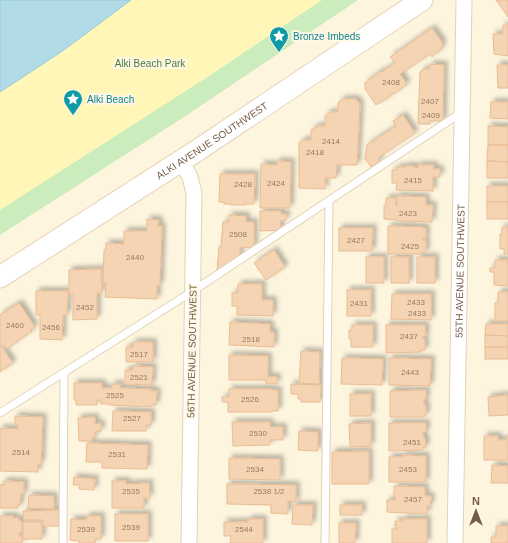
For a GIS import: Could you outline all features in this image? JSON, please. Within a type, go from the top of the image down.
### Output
[{"type":"main road","name":"ALKI AVENUE SOUTHWEST","points":[[0,277],[181,161],[422,0]]},
{"type":"street","name":"55TH AVENUE SOUTHWEST","points":[[455,543],[464,0]]},
{"type":"street","name":"56TH AVENUE SOUTHWEST","points":[[181,161],[190,177],[194,193],[190,543]]},
{"type":"lane","points":[[0,413],[193,291],[463,112]]},
{"type":"lane","points":[[325,543],[329,201]]},
{"type":"lane","points":[[63,543],[64,373]]},
{"type":"green space","name":"Alki Beach","points":[[131,0],[358,0],[184,117],[0,235],[0,92]]},
{"type":"sand","name":"Alki Beach","points":[[131,0],[322,0],[206,78],[0,210],[0,92],[61,52]]},
{"type":"water","points":[[0,0],[131,0],[61,52],[0,92]]},
{"type":"building","points":[[496,0],[508,0],[508,17]]},
{"type":"building","points":[[503,25],[508,25],[508,56],[494,54],[493,34],[503,34]]},
{"type":"building","points":[[432,28],[442,42],[442,48],[432,57],[430,54],[400,74],[407,84],[376,105],[365,89],[365,83],[395,63],[390,57]]},
{"type":"building","points":[[430,64],[444,65],[443,121],[430,121],[430,124],[418,124],[420,72],[425,69],[430,69]]},
{"type":"building","points":[[497,65],[508,65],[508,88],[498,88]]},
{"type":"building","points":[[343,99],[355,99],[360,103],[357,165],[337,165],[336,178],[325,178],[325,189],[299,188],[299,143],[304,140],[311,140],[311,130],[318,126],[325,126],[325,116],[330,112],[338,112],[338,103]]},
{"type":"building","points":[[491,102],[508,102],[508,119],[490,118]]},
{"type":"building","points":[[403,115],[415,133],[379,157],[379,162],[371,167],[365,159],[367,145],[396,126],[393,121]]},
{"type":"building","points":[[488,126],[508,127],[508,145],[488,145]]},
{"type":"building","points":[[488,145],[508,145],[508,162],[487,161]]},
{"type":"building","points":[[277,161],[291,162],[290,208],[260,208],[261,164],[277,165]]},
{"type":"building","points":[[487,161],[508,162],[508,178],[487,178]]},
{"type":"building","points":[[418,165],[434,165],[433,169],[440,169],[440,177],[433,177],[433,191],[396,190],[397,183],[392,183],[392,170],[397,170],[397,167],[406,166],[414,166],[418,168]]},
{"type":"building","points":[[220,174],[255,174],[254,204],[231,205],[224,204],[224,202],[219,202]]},
{"type":"building","points":[[487,186],[508,186],[508,202],[487,202]]},
{"type":"building","points":[[397,196],[426,197],[426,205],[433,205],[432,222],[384,219],[384,206],[386,206],[386,198],[396,198],[397,206]]},
{"type":"building","points":[[487,202],[508,202],[508,219],[487,219]]},
{"type":"building","points":[[260,211],[281,211],[281,214],[286,214],[286,220],[280,221],[281,230],[260,231]]},
{"type":"building","points":[[229,215],[246,216],[246,222],[254,222],[254,248],[240,247],[240,257],[217,271],[223,222],[229,222]]},
{"type":"building","points":[[147,219],[159,220],[158,226],[162,226],[160,285],[157,285],[157,299],[105,297],[106,283],[103,283],[104,250],[106,250],[106,243],[124,244],[124,231],[147,231]]},
{"type":"building","points":[[388,226],[426,228],[426,238],[423,238],[423,240],[426,240],[426,252],[422,252],[422,254],[388,254]]},
{"type":"building","points":[[502,227],[508,227],[508,254],[504,254],[504,249],[500,249],[500,234],[502,234]]},
{"type":"building","points":[[339,228],[373,228],[372,251],[339,251]]},
{"type":"building","points":[[274,250],[285,267],[266,280],[254,263]]},
{"type":"building","points":[[366,257],[384,257],[384,283],[366,283]]},
{"type":"building","points":[[391,257],[409,257],[409,283],[391,283]]},
{"type":"building","points":[[417,257],[435,257],[435,283],[417,283]]},
{"type":"building","points":[[495,260],[508,260],[508,286],[494,285],[494,272],[490,272],[490,268],[495,268]]},
{"type":"building","points":[[101,269],[102,293],[97,293],[97,319],[73,320],[73,294],[69,294],[69,270]]},
{"type":"building","points":[[238,284],[262,284],[262,300],[273,300],[273,316],[237,315],[237,306],[232,306],[232,293],[238,293]]},
{"type":"building","points":[[347,290],[371,290],[371,316],[347,316]]},
{"type":"building","points":[[36,291],[68,291],[67,315],[63,315],[62,340],[40,339],[40,315],[36,315]]},
{"type":"building","points":[[498,292],[508,292],[508,321],[495,321],[495,303],[498,303]]},
{"type":"building","points":[[392,294],[431,294],[431,320],[391,319]]},
{"type":"building","points":[[19,303],[35,327],[31,329],[32,331],[7,349],[4,345],[1,346],[13,363],[0,372],[0,315]]},
{"type":"building","points":[[230,322],[270,324],[270,332],[274,332],[274,347],[229,345]]},
{"type":"building","points":[[486,324],[508,324],[508,336],[485,335]]},
{"type":"building","points":[[352,325],[373,325],[373,347],[351,347],[349,330],[352,330]]},
{"type":"building","points":[[386,325],[425,325],[426,336],[423,336],[423,339],[425,339],[425,350],[421,350],[421,352],[386,353]]},
{"type":"building","points":[[485,335],[508,336],[508,347],[485,347]]},
{"type":"building","points":[[133,342],[153,342],[153,362],[126,362],[126,347],[133,347]]},
{"type":"building","points":[[485,347],[508,347],[508,359],[485,359]]},
{"type":"building","points":[[301,351],[320,352],[319,384],[299,383]]},
{"type":"building","points":[[229,355],[268,356],[268,377],[277,377],[277,384],[266,384],[266,380],[229,380]]},
{"type":"building","points":[[342,358],[383,359],[382,385],[341,384]]},
{"type":"building","points":[[389,358],[431,359],[430,386],[389,385]]},
{"type":"building","points":[[133,366],[153,367],[152,385],[125,384],[125,370],[133,370]]},
{"type":"building","points":[[74,383],[102,383],[102,388],[112,388],[112,384],[121,384],[120,388],[152,389],[151,391],[157,391],[156,405],[151,405],[151,407],[109,405],[101,404],[101,400],[97,400],[97,405],[76,405],[76,400],[74,400]]},
{"type":"building","points":[[291,384],[321,385],[320,402],[301,402],[301,399],[298,399],[298,394],[291,394]]},
{"type":"building","points":[[229,389],[278,390],[278,411],[228,412],[228,402],[222,402],[222,397],[229,397]]},
{"type":"building","points":[[426,390],[424,405],[426,405],[426,415],[424,415],[424,417],[390,417],[390,391]]},
{"type":"building","points":[[350,394],[371,394],[371,416],[350,416]]},
{"type":"building","points":[[508,395],[508,415],[489,416],[488,397]]},
{"type":"building","points":[[113,411],[151,412],[151,425],[146,425],[146,431],[112,431]]},
{"type":"building","points":[[15,416],[43,417],[41,464],[38,464],[38,472],[0,471],[0,428],[18,429],[18,425],[15,425]]},
{"type":"building","points":[[95,417],[95,424],[101,423],[101,431],[95,432],[95,437],[92,437],[92,441],[79,441],[78,418]]},
{"type":"building","points":[[232,422],[270,422],[270,427],[283,427],[283,440],[270,440],[270,445],[233,446]]},
{"type":"building","points":[[371,423],[371,446],[350,447],[349,424]]},
{"type":"building","points":[[389,423],[426,423],[426,432],[423,432],[426,447],[423,447],[423,450],[389,451]]},
{"type":"building","points":[[299,431],[318,432],[318,451],[298,450]]},
{"type":"building","points":[[484,436],[498,436],[498,440],[506,440],[506,437],[508,437],[508,460],[484,460]]},
{"type":"building","points":[[87,443],[148,445],[147,469],[102,468],[102,462],[86,462]]},
{"type":"building","points":[[369,451],[369,484],[332,484],[332,452]]},
{"type":"building","points":[[403,455],[426,456],[426,482],[389,482],[389,457],[403,457]]},
{"type":"building","points":[[229,458],[280,459],[280,480],[229,479]]},
{"type":"building","points":[[492,465],[508,466],[508,483],[491,483]]},
{"type":"building","points":[[74,477],[95,479],[94,490],[79,489],[79,485],[73,485]]},
{"type":"building","points":[[4,481],[24,482],[24,494],[21,494],[20,505],[18,505],[18,508],[0,508],[0,485],[4,485]]},
{"type":"building","points":[[112,481],[126,481],[126,484],[149,483],[150,498],[144,498],[144,508],[112,508]]},
{"type":"building","points":[[227,484],[296,485],[296,502],[288,501],[288,514],[271,513],[271,505],[227,504]]},
{"type":"building","points":[[394,486],[425,487],[425,496],[431,496],[430,506],[427,506],[427,514],[387,512],[387,500],[395,500],[396,497],[394,497]]},
{"type":"building","points":[[29,495],[54,496],[54,509],[28,508]]},
{"type":"building","points":[[293,505],[313,505],[312,525],[292,524]]},
{"type":"building","points":[[340,505],[362,505],[362,515],[340,515]]},
{"type":"building","points":[[59,510],[59,526],[43,526],[43,520],[24,520],[23,511]]},
{"type":"building","points":[[115,514],[148,514],[148,541],[115,541]]},
{"type":"building","points":[[0,516],[13,516],[13,518],[19,518],[19,521],[22,521],[22,533],[19,533],[19,536],[22,536],[22,543],[0,543]]},
{"type":"building","points":[[87,516],[101,516],[101,539],[96,539],[95,543],[79,543],[79,541],[70,540],[71,519],[86,520]]},
{"type":"building","points":[[248,519],[263,519],[263,543],[230,543],[231,536],[224,536],[224,522],[248,522]]},
{"type":"building","points":[[403,519],[427,519],[427,543],[392,543],[392,529],[397,529],[395,521],[403,521]]},
{"type":"building","points":[[23,522],[42,522],[42,539],[23,539]]},
{"type":"building","points":[[339,523],[356,523],[355,543],[339,543]]},
{"type":"building","points":[[496,526],[508,526],[508,543],[491,543],[491,537],[496,537]]},
{"type":"place","name":"Bronze Imbeds","points":[[279,53]]},
{"type":"place","name":"Alki Beach","points":[[73,116]]},
{"type":"park label","name":"Alki Beach Park","points":[[150,63]]}]
